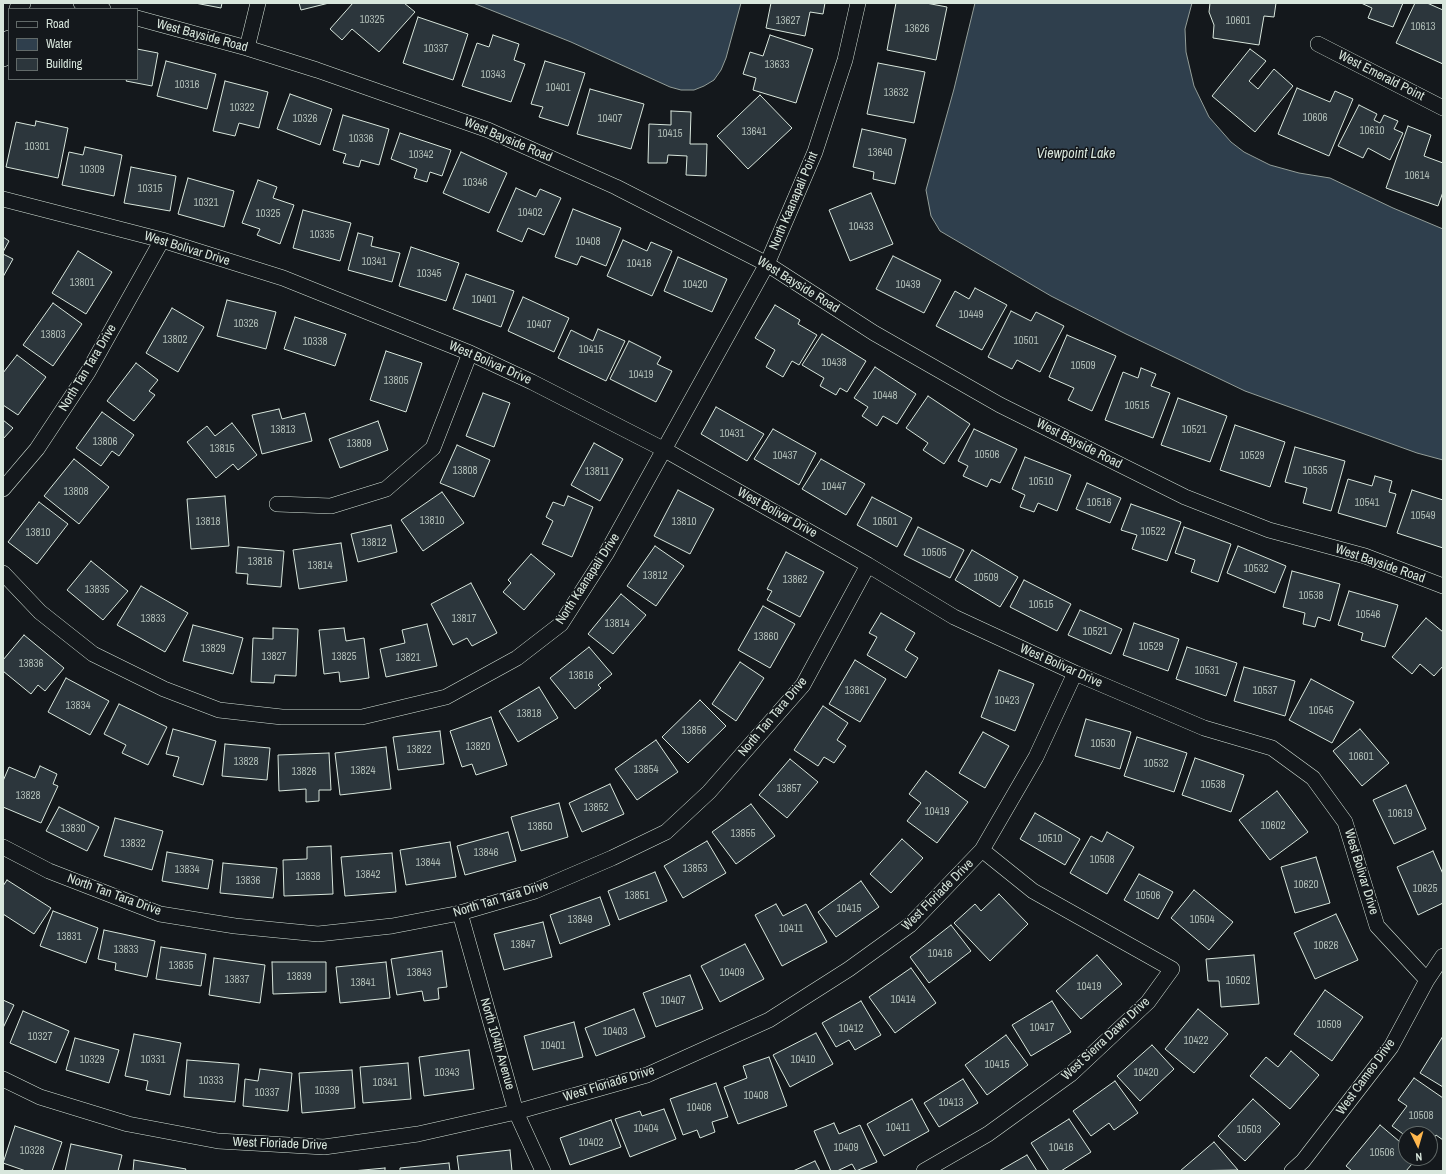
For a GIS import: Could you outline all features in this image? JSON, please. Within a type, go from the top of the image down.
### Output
[{"type":"street","points":[[81,3],[99,8]]},
{"type":"street","points":[[247,48],[258,3]]},
{"type":"street","name":"North Kaanapali Point","points":[[665,450],[767,264],[816,152],[842,67],[858,3]]},
{"type":"street","name":"West Bayside Road","points":[[138,18],[247,48],[317,70],[488,130],[616,187],[767,264],[874,333],[993,401],[1185,497],[1269,530],[1365,556],[1443,586]]},
{"type":"street","points":[[3,56],[8,43]]},
{"type":"street","name":"West Emerald Point","points":[[1318,44],[1443,108]]},
{"type":"street","name":"West Bolivar Drive","points":[[3,199],[162,240],[283,278],[470,353],[539,385],[665,450],[868,565],[954,618],[1075,673],[1204,728],[1272,748],[1313,778],[1345,822],[1377,926],[1427,980]]},
{"type":"street","name":"North Tan Tara Drive","points":[[3,489],[36,449],[88,372],[162,240]]},
{"type":"street","points":[[278,504],[331,506],[386,489],[433,448],[470,353]]},
{"type":"street","name":"North Kaanapali Drive","points":[[3,573],[40,612],[93,654],[164,689],[219,710],[282,717],[362,717],[446,697],[517,658],[561,624],[606,554],[665,450]]},
{"type":"street","name":"North Tan Tara Drive","points":[[3,847],[49,871],[160,914],[235,926],[318,934],[392,926],[460,913],[534,891],[612,858],[666,832],[709,792],[803,685],[868,565]]},
{"type":"street","name":"West Floriade Drive","points":[[3,1079],[40,1096],[128,1124],[218,1141],[324,1147],[418,1134],[516,1112],[648,1075],[769,1020],[849,969],[910,925],[982,850],[1036,757],[1075,673]]},
{"type":"street","name":"West Sierra Dawn Drive","points":[[924,1171],[988,1134],[1072,1074],[1148,1002],[1172,969],[1033,891],[982,850]]},
{"type":"street","name":"North 104th Avenue","points":[[460,913],[516,1112],[543,1171]]},
{"type":"street","name":"West Cameo Drive","points":[[1292,1171],[1303,1161],[1391,1047],[1427,980],[1443,956]]},
{"type":"water","points":[[473,3],[741,3],[726,58],[721,70],[714,80],[704,86],[694,90],[681,90],[670,87],[571,42]]},
{"type":"water","name":"Viewpoint Lake","points":[[975,3],[1192,3],[1185,29],[1186,52],[1194,86],[1209,117],[1231,142],[1244,152],[1270,165],[1299,173],[1330,178],[1393,208],[1443,229],[1443,460],[1417,453],[1245,391],[1051,296],[940,231],[931,216],[926,190],[954,89]]},
{"type":"building","points":[[195,3],[222,3],[221,8]]},
{"type":"building","points":[[299,3],[329,3],[301,10]]},
{"type":"building","points":[[353,3],[404,3],[415,12],[379,52],[352,29],[342,40],[330,29]]},
{"type":"building","points":[[771,3],[825,3],[823,14],[810,12],[805,36],[766,28]]},
{"type":"building","points":[[896,3],[926,3],[947,7],[936,60],[887,50]]},
{"type":"building","points":[[1210,3],[1276,3],[1274,17],[1264,16],[1259,45],[1213,38],[1214,25],[1209,12]]},
{"type":"building","points":[[1361,3],[1403,3],[1393,27],[1368,18],[1372,8]]},
{"type":"building","points":[[1415,3],[1427,3],[1443,10],[1443,64],[1396,43]]},
{"type":"building","points":[[418,17],[468,34],[453,80],[403,63]]},
{"type":"building","points":[[493,35],[519,44],[514,60],[525,64],[511,102],[462,86],[477,43],[489,47]]},
{"type":"building","points":[[770,35],[813,49],[796,103],[753,90],[756,78],[743,74],[750,52],[763,56]]},
{"type":"building","points":[[138,49],[158,53],[152,86],[126,81],[138,80]]},
{"type":"building","points":[[1250,49],[1266,61],[1249,81],[1258,89],[1274,69],[1293,86],[1255,132],[1212,96]]},
{"type":"building","points":[[166,61],[216,74],[207,109],[157,96]]},
{"type":"building","points":[[545,61],[585,73],[568,126],[539,117],[543,107],[531,104]]},
{"type":"building","points":[[878,63],[925,72],[914,123],[867,114]]},
{"type":"building","points":[[225,81],[268,92],[259,128],[239,123],[235,136],[213,131]]},
{"type":"building","points":[[1297,88],[1330,102],[1335,91],[1353,99],[1329,156],[1278,134]]},
{"type":"building","points":[[590,89],[644,104],[631,149],[577,134]]},
{"type":"building","points":[[290,94],[332,109],[320,145],[277,129]]},
{"type":"building","points":[[760,95],[792,128],[748,169],[717,136]]},
{"type":"building","points":[[1359,105],[1377,114],[1374,120],[1380,123],[1384,115],[1398,121],[1394,129],[1403,133],[1390,160],[1368,148],[1363,158],[1338,146]]},
{"type":"building","points":[[671,111],[691,112],[690,144],[707,144],[706,176],[686,175],[687,156],[668,155],[667,163],[648,163],[649,124],[671,125]]},
{"type":"building","points":[[343,115],[389,129],[379,165],[361,160],[359,167],[343,163],[346,154],[333,150]]},
{"type":"building","points":[[36,121],[68,128],[58,178],[6,167],[16,122],[35,126]]},
{"type":"building","points":[[1408,126],[1431,135],[1424,156],[1443,163],[1443,192],[1438,206],[1386,188]]},
{"type":"building","points":[[862,129],[906,139],[895,184],[873,179],[874,172],[853,167]]},
{"type":"building","points":[[400,133],[451,150],[442,176],[430,172],[427,182],[414,178],[417,169],[391,159]]},
{"type":"building","points":[[85,147],[122,155],[114,196],[62,185],[69,152],[83,155]]},
{"type":"building","points":[[461,152],[507,173],[489,213],[443,193]]},
{"type":"building","points":[[131,167],[176,176],[170,211],[124,203]]},
{"type":"building","points":[[188,178],[234,191],[224,227],[178,214]]},
{"type":"building","points":[[258,180],[277,187],[273,198],[294,205],[280,244],[257,235],[260,229],[242,223]]},
{"type":"building","points":[[516,188],[536,197],[540,189],[561,198],[544,235],[528,228],[522,242],[497,231]]},
{"type":"building","points":[[871,193],[893,244],[850,261],[829,210]]},
{"type":"building","points":[[573,209],[621,228],[606,266],[581,256],[577,265],[555,257]]},
{"type":"building","points":[[303,210],[351,223],[340,261],[293,248]]},
{"type":"building","points":[[358,233],[373,237],[371,246],[400,253],[392,282],[348,270]]},
{"type":"building","points":[[3,237],[9,241],[3,252]]},
{"type":"building","points":[[623,240],[647,251],[651,242],[672,251],[652,296],[607,276]]},
{"type":"building","points":[[411,247],[459,263],[446,301],[399,286]]},
{"type":"building","points":[[78,251],[112,272],[86,314],[52,293]]},
{"type":"building","points":[[3,254],[13,259],[3,277]]},
{"type":"building","points":[[893,256],[941,280],[924,313],[876,289]]},
{"type":"building","points":[[678,257],[727,279],[712,312],[664,291]]},
{"type":"building","points":[[466,274],[514,291],[501,327],[453,309]]},
{"type":"building","points":[[975,288],[1007,305],[982,350],[936,326],[955,291],[969,299]]},
{"type":"building","points":[[523,297],[569,318],[554,352],[508,331]]},
{"type":"building","points":[[227,300],[276,312],[266,349],[217,336]]},
{"type":"building","points":[[53,303],[82,324],[53,366],[23,345]]},
{"type":"building","points":[[775,305],[800,320],[798,324],[817,335],[799,365],[792,361],[783,377],[766,367],[775,350],[755,338]]},
{"type":"building","points":[[172,308],[204,327],[178,372],[146,353]]},
{"type":"building","points":[[1011,311],[1031,321],[1036,312],[1064,326],[1040,372],[1017,360],[1012,369],[988,357]]},
{"type":"building","points":[[295,317],[346,334],[335,366],[284,349]]},
{"type":"building","points":[[598,329],[625,341],[606,381],[558,358],[571,330],[593,341]]},
{"type":"building","points":[[822,334],[866,361],[847,392],[840,388],[836,395],[820,386],[824,378],[802,365]]},
{"type":"building","points":[[1067,335],[1116,356],[1092,411],[1068,400],[1074,388],[1049,377]]},
{"type":"building","points":[[629,341],[661,357],[657,364],[672,371],[656,402],[610,379]]},
{"type":"building","points":[[386,351],[422,363],[406,412],[370,400]]},
{"type":"building","points":[[17,355],[46,377],[18,415],[3,405],[3,373]]},
{"type":"building","points":[[136,363],[158,380],[149,391],[155,395],[134,421],[107,401]]},
{"type":"building","points":[[875,367],[916,394],[897,424],[883,416],[877,426],[862,416],[868,407],[854,398]]},
{"type":"building","points":[[1141,368],[1156,374],[1151,386],[1170,393],[1153,438],[1105,420],[1123,372],[1138,378]]},
{"type":"building","points":[[483,393],[510,403],[494,447],[466,436]]},
{"type":"building","points":[[928,396],[970,424],[944,464],[923,450],[928,443],[906,428]]},
{"type":"building","points":[[1178,398],[1227,416],[1210,462],[1161,445]]},
{"type":"building","points":[[716,407],[764,434],[747,461],[701,434]]},
{"type":"building","points":[[279,409],[282,419],[305,413],[312,441],[262,454],[252,415]]},
{"type":"building","points":[[102,412],[134,435],[119,456],[112,451],[101,466],[76,448]]},
{"type":"building","points":[[3,420],[13,428],[3,439]]},
{"type":"building","points":[[378,421],[388,450],[340,468],[329,439]]},
{"type":"building","points":[[232,423],[257,455],[238,470],[233,464],[216,478],[187,442],[207,426],[215,436]]},
{"type":"building","points":[[1235,425],[1285,442],[1270,487],[1220,470]]},
{"type":"building","points":[[773,429],[816,453],[799,485],[754,459]]},
{"type":"building","points":[[974,429],[1017,449],[1000,483],[991,479],[987,487],[963,476],[968,466],[958,461]]},
{"type":"building","points":[[594,443],[623,459],[600,501],[571,485]]},
{"type":"building","points":[[457,445],[490,460],[474,497],[440,483]]},
{"type":"building","points":[[1295,447],[1345,461],[1331,511],[1303,503],[1307,488],[1285,482]]},
{"type":"building","points":[[1025,457],[1071,475],[1057,511],[1038,503],[1034,512],[1020,507],[1025,495],[1012,489]]},
{"type":"building","points":[[74,459],[109,487],[79,524],[44,496]]},
{"type":"building","points":[[821,459],[865,484],[846,515],[802,489]]},
{"type":"building","points":[[1375,476],[1392,481],[1389,492],[1396,494],[1386,527],[1338,513],[1348,479],[1372,486]]},
{"type":"building","points":[[1087,483],[1121,498],[1110,523],[1076,509]]},
{"type":"building","points":[[678,490],[714,509],[690,554],[654,536]]},
{"type":"building","points":[[1412,490],[1443,500],[1443,548],[1397,533]]},
{"type":"building","points":[[442,492],[464,523],[423,551],[401,520]]},
{"type":"building","points":[[225,496],[229,546],[191,549],[187,499]]},
{"type":"building","points":[[568,496],[593,507],[572,557],[542,544],[553,521],[546,517],[553,502],[564,506]]},
{"type":"building","points":[[872,497],[912,518],[897,547],[857,525]]},
{"type":"building","points":[[39,502],[68,524],[37,564],[8,542]]},
{"type":"building","points":[[1131,504],[1181,522],[1167,561],[1132,549],[1137,535],[1121,530]]},
{"type":"building","points":[[391,525],[397,552],[358,562],[351,534]]},
{"type":"building","points":[[918,527],[964,550],[950,578],[904,555]]},
{"type":"building","points":[[1184,527],[1231,544],[1218,582],[1191,572],[1195,560],[1175,553]]},
{"type":"building","points":[[341,543],[347,581],[299,589],[293,550]]},
{"type":"building","points":[[655,546],[684,566],[656,606],[627,586]]},
{"type":"building","points":[[1238,546],[1286,566],[1275,593],[1227,573]]},
{"type":"building","points":[[238,547],[284,551],[281,587],[247,584],[248,574],[236,573]]},
{"type":"building","points":[[972,550],[1018,577],[1000,607],[955,580]]},
{"type":"building","points":[[786,552],[824,572],[800,617],[767,600],[772,591],[767,589]]},
{"type":"building","points":[[531,554],[555,574],[524,610],[503,592],[511,583],[508,580]]},
{"type":"building","points":[[91,561],[128,591],[103,620],[67,590]]},
{"type":"building","points":[[1292,571],[1340,584],[1330,621],[1318,617],[1315,627],[1303,624],[1305,613],[1283,607]]},
{"type":"building","points":[[1024,580],[1071,604],[1057,631],[1010,607]]},
{"type":"building","points":[[471,583],[497,633],[472,646],[467,638],[453,645],[431,604]]},
{"type":"building","points":[[141,586],[188,613],[165,652],[117,625]]},
{"type":"building","points":[[1349,591],[1398,605],[1385,647],[1361,640],[1363,633],[1338,625]]},
{"type":"building","points":[[621,594],[646,615],[613,654],[588,634]]},
{"type":"building","points":[[763,606],[795,624],[770,668],[738,650]]},
{"type":"building","points":[[1080,610],[1122,629],[1111,654],[1068,635]]},
{"type":"building","points":[[881,613],[915,633],[905,650],[918,658],[906,678],[867,655],[877,637],[869,633]]},
{"type":"building","points":[[1426,618],[1443,632],[1443,666],[1434,676],[1420,664],[1412,674],[1392,657]]},
{"type":"building","points":[[1134,623],[1179,639],[1168,671],[1123,655]]},
{"type":"building","points":[[427,624],[437,666],[386,677],[380,649],[405,643],[402,630]]},
{"type":"building","points":[[193,625],[243,638],[233,674],[183,661]]},
{"type":"building","points":[[273,628],[298,629],[296,676],[275,675],[274,683],[251,682],[253,638],[273,639]]},
{"type":"building","points":[[344,628],[346,641],[364,638],[369,678],[340,682],[339,672],[324,674],[319,630]]},
{"type":"building","points":[[24,635],[64,668],[45,691],[38,685],[31,694],[3,671],[3,660]]},
{"type":"building","points":[[589,647],[612,674],[598,685],[601,688],[575,709],[550,678]]},
{"type":"building","points":[[1187,647],[1237,663],[1226,696],[1176,679]]},
{"type":"building","points":[[855,660],[886,679],[860,722],[829,704]]},
{"type":"building","points":[[740,662],[764,678],[736,721],[712,704]]},
{"type":"building","points":[[1244,667],[1295,681],[1285,716],[1234,701]]},
{"type":"building","points":[[999,670],[1034,684],[1015,731],[981,717]]},
{"type":"building","points":[[66,678],[109,701],[90,735],[48,712]]},
{"type":"building","points":[[1311,679],[1354,702],[1332,743],[1289,720]]},
{"type":"building","points":[[539,687],[558,718],[518,742],[499,711]]},
{"type":"building","points":[[700,700],[726,726],[688,763],[662,737]]},
{"type":"building","points":[[119,704],[167,727],[148,765],[122,753],[126,745],[104,734]]},
{"type":"building","points":[[823,706],[848,723],[837,740],[846,746],[834,763],[824,757],[818,766],[794,750]]},
{"type":"building","points":[[491,717],[507,765],[476,775],[472,764],[462,767],[450,731]]},
{"type":"building","points":[[1086,719],[1131,732],[1120,769],[1075,756]]},
{"type":"building","points":[[173,729],[216,741],[203,785],[173,776],[179,757],[166,754]]},
{"type":"building","points":[[1360,729],[1389,763],[1362,786],[1333,751]]},
{"type":"building","points":[[440,731],[444,764],[398,770],[393,737]]},
{"type":"building","points":[[983,732],[1009,746],[985,788],[959,773]]},
{"type":"building","points":[[1137,737],[1187,753],[1174,792],[1124,776]]},
{"type":"building","points":[[656,740],[678,772],[637,800],[615,769]]},
{"type":"building","points":[[225,744],[270,748],[267,780],[222,776]]},
{"type":"building","points":[[386,747],[391,789],[340,795],[335,753]]},
{"type":"building","points":[[329,753],[331,790],[319,790],[319,801],[306,802],[306,789],[279,791],[278,755]]},
{"type":"building","points":[[1195,758],[1244,775],[1231,812],[1182,795]]},
{"type":"building","points":[[790,759],[818,782],[787,818],[759,795]]},
{"type":"building","points":[[40,766],[57,774],[53,784],[58,786],[41,823],[3,807],[3,781],[9,767],[35,778]]},
{"type":"building","points":[[926,771],[968,802],[937,843],[907,821],[921,803],[909,794]]},
{"type":"building","points":[[610,784],[624,814],[582,832],[569,803]]},
{"type":"building","points":[[1406,785],[1426,829],[1394,844],[1373,800]]},
{"type":"building","points":[[1277,791],[1308,832],[1270,860],[1239,820]]},
{"type":"building","points":[[559,803],[568,837],[521,851],[511,817]]},
{"type":"building","points":[[751,804],[775,836],[736,864],[712,832]]},
{"type":"building","points":[[59,807],[99,827],[87,851],[46,831]]},
{"type":"building","points":[[1035,813],[1080,839],[1065,865],[1020,839]]},
{"type":"building","points":[[115,818],[163,831],[152,870],[104,856]]},
{"type":"building","points":[[508,832],[516,861],[465,875],[457,846]]},
{"type":"building","points":[[1107,832],[1134,847],[1107,894],[1070,873],[1091,836],[1102,842]]},
{"type":"building","points":[[902,839],[923,858],[891,893],[870,874]]},
{"type":"building","points":[[707,841],[726,873],[683,898],[664,866]]},
{"type":"building","points":[[450,842],[456,877],[406,885],[400,850]]},
{"type":"building","points":[[331,846],[333,894],[284,896],[283,860],[307,859],[307,847]]},
{"type":"building","points":[[1433,851],[1443,874],[1443,903],[1418,915],[1397,867]]},
{"type":"building","points":[[167,852],[213,860],[208,889],[162,881]]},
{"type":"building","points":[[392,853],[396,892],[345,896],[341,857]]},
{"type":"building","points":[[1316,857],[1330,903],[1295,913],[1281,867]]},
{"type":"building","points":[[223,863],[277,868],[273,898],[220,893]]},
{"type":"building","points":[[655,872],[667,901],[619,920],[608,891]]},
{"type":"building","points":[[1139,874],[1173,892],[1158,919],[1124,900]]},
{"type":"building","points":[[7,880],[51,908],[34,934],[3,914],[3,886]]},
{"type":"building","points":[[861,881],[879,907],[836,937],[818,912]]},
{"type":"building","points":[[1194,890],[1233,922],[1209,950],[1171,918]]},
{"type":"building","points":[[999,894],[1028,924],[990,961],[954,923],[975,904],[981,911]]},
{"type":"building","points":[[600,897],[610,925],[560,944],[550,915]]},
{"type":"building","points":[[776,904],[783,916],[806,904],[827,942],[782,966],[755,915]]},
{"type":"building","points":[[53,911],[98,928],[86,963],[40,946]]},
{"type":"building","points":[[1336,914],[1358,960],[1315,979],[1294,933]]},
{"type":"building","points":[[543,922],[552,957],[504,970],[494,934]]},
{"type":"building","points":[[951,925],[971,951],[929,983],[910,957]]},
{"type":"building","points":[[104,930],[155,941],[147,977],[115,970],[116,963],[98,959]]},
{"type":"building","points":[[745,944],[764,979],[720,1002],[701,966]]},
{"type":"building","points":[[161,947],[206,954],[201,986],[156,979]]},
{"type":"building","points":[[442,951],[447,987],[438,988],[439,999],[424,1001],[422,991],[397,995],[391,959]]},
{"type":"building","points":[[1097,955],[1122,984],[1081,1019],[1056,991]]},
{"type":"building","points":[[1254,955],[1259,1004],[1221,1007],[1219,981],[1208,981],[1206,959]]},
{"type":"building","points":[[214,958],[265,965],[260,1003],[209,995]]},
{"type":"building","points":[[272,962],[326,962],[326,992],[273,994]]},
{"type":"building","points":[[386,962],[390,998],[340,1003],[336,967]]},
{"type":"building","points":[[911,968],[936,1003],[895,1033],[869,997]]},
{"type":"building","points":[[690,975],[703,1009],[656,1027],[643,993]]},
{"type":"building","points":[[1325,990],[1363,1017],[1332,1061],[1294,1034]]},
{"type":"building","points":[[3,1000],[14,1005],[3,1028]]},
{"type":"building","points":[[861,1001],[881,1035],[855,1050],[849,1040],[836,1047],[822,1023]]},
{"type":"building","points":[[1052,1001],[1071,1032],[1031,1056],[1012,1025]]},
{"type":"building","points":[[634,1009],[645,1037],[596,1056],[585,1028]]},
{"type":"building","points":[[1198,1009],[1228,1034],[1194,1073],[1165,1049]]},
{"type":"building","points":[[23,1011],[69,1031],[56,1063],[10,1043]]},
{"type":"building","points":[[574,1022],[583,1057],[533,1070],[524,1036]]},
{"type":"building","points":[[816,1033],[833,1064],[790,1087],[773,1055]]},
{"type":"building","points":[[134,1034],[181,1043],[170,1095],[146,1090],[148,1081],[125,1076]]},
{"type":"building","points":[[1006,1035],[1028,1065],[987,1095],[965,1065]]},
{"type":"building","points":[[1443,1036],[1443,1087],[1420,1073]]},
{"type":"building","points":[[75,1038],[119,1050],[109,1083],[66,1070]]},
{"type":"building","points":[[1152,1045],[1174,1069],[1140,1101],[1117,1076]]},
{"type":"building","points":[[469,1050],[474,1089],[424,1096],[419,1057]]},
{"type":"building","points":[[1291,1051],[1319,1075],[1290,1109],[1250,1076],[1266,1057],[1278,1067]]},
{"type":"building","points":[[769,1057],[787,1106],[738,1124],[724,1087],[747,1078],[743,1066]]},
{"type":"building","points":[[187,1060],[239,1064],[235,1102],[184,1097]]},
{"type":"building","points":[[408,1063],[411,1099],[363,1103],[360,1067]]},
{"type":"building","points":[[260,1069],[292,1073],[288,1111],[243,1106],[245,1079],[258,1081]]},
{"type":"building","points":[[352,1070],[355,1108],[302,1113],[299,1073]]},
{"type":"building","points":[[1414,1078],[1443,1098],[1443,1140],[1438,1136],[1438,1126],[1398,1126],[1398,1130],[1392,1126],[1407,1106],[1398,1100]]},
{"type":"building","points":[[963,1079],[978,1103],[939,1127],[924,1103]]},
{"type":"building","points":[[1115,1081],[1138,1113],[1114,1130],[1109,1123],[1091,1136],[1073,1111]]},
{"type":"building","points":[[716,1083],[728,1117],[712,1122],[715,1132],[700,1138],[697,1130],[683,1135],[670,1099]]},
{"type":"building","points":[[912,1099],[929,1131],[884,1156],[867,1124]]},
{"type":"building","points":[[1253,1099],[1280,1124],[1245,1161],[1218,1136]]},
{"type":"building","points":[[664,1109],[676,1139],[630,1157],[615,1119],[640,1111],[642,1116]]},
{"type":"building","points":[[1069,1119],[1091,1152],[1061,1171],[1049,1171],[1031,1143]]},
{"type":"building","points":[[611,1120],[621,1147],[570,1165],[560,1138]]},
{"type":"building","points":[[834,1123],[839,1134],[860,1125],[877,1162],[856,1171],[852,1164],[837,1171],[831,1171],[814,1131]]},
{"type":"building","points":[[1380,1125],[1398,1140],[1398,1166],[1410,1166],[1406,1171],[1352,1171],[1346,1166]]},
{"type":"building","points":[[15,1126],[62,1142],[52,1171],[26,1171],[3,1163]]},
{"type":"building","points":[[1214,1142],[1238,1170],[1180,1171]]},
{"type":"building","points":[[71,1144],[122,1155],[118,1171],[65,1171]]},
{"type":"building","points":[[510,1150],[512,1171],[459,1171],[457,1156]]},
{"type":"building","points":[[1027,1155],[1037,1171],[999,1171]]},
{"type":"building","points":[[134,1160],[186,1169],[185,1171],[133,1171]]},
{"type":"building","points":[[815,1161],[820,1171],[793,1171]]},
{"type":"building","points":[[449,1163],[450,1171],[400,1171],[400,1168]]},
{"type":"building","points":[[385,1168],[385,1171],[352,1171]]}]
